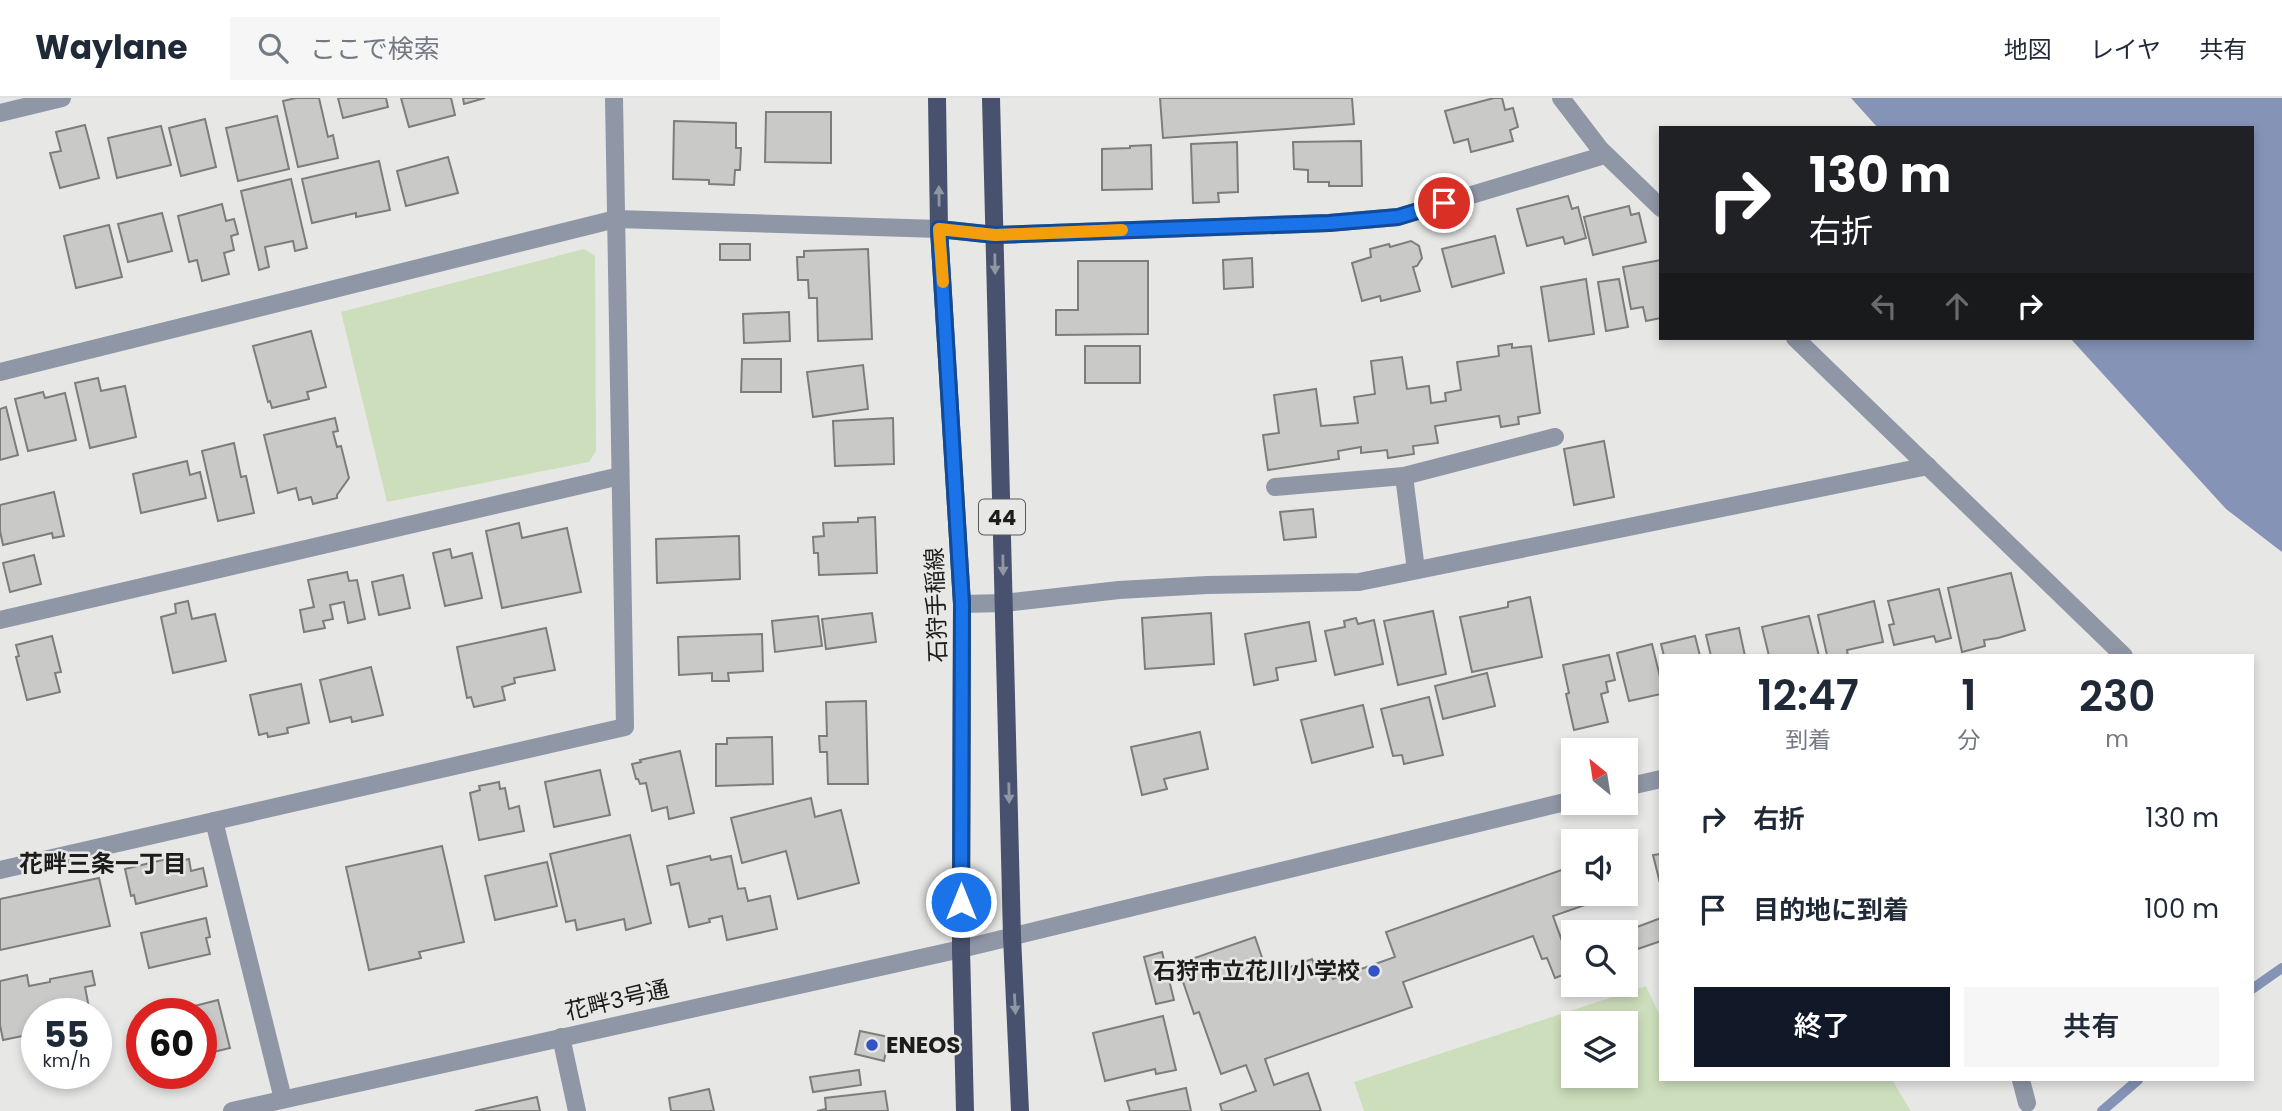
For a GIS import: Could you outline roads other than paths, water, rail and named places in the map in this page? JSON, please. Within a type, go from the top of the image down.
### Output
[{"type":"main road","name":"石狩手稲線","points":[[937,98],[939,229],[962,604],[961,949],[965,1111]]},
{"type":"main road","name":"44","points":[[991,98],[1012,936],[1020,1111]]},
{"type":"street","points":[[0,113],[62,98]]},
{"type":"street","points":[[0,870],[625,727],[614,98]]},
{"type":"street","points":[[1561,98],[1605,155],[1659,206]]},
{"type":"street","points":[[0,372],[616,219],[939,229],[995,235],[1329,223],[1398,217],[1605,155]]},
{"type":"street","points":[[1797,340],[2122,654]]},
{"type":"street","points":[[1275,487],[1404,476],[1555,437]]},
{"type":"street","points":[[962,604],[1004,603],[1119,590],[1207,585],[1359,582],[1928,466]]},
{"type":"street","points":[[0,620],[620,476]]},
{"type":"street","points":[[1404,476],[1416,570]]},
{"type":"street","points":[[1638,784],[1659,779]]},
{"type":"street","name":"花畔3号通","points":[[232,1111],[961,949],[1561,803]]},
{"type":"street","points":[[214,821],[283,1099]]},
{"type":"street","points":[[561,1037],[577,1111]]},
{"type":"street","points":[[2021,1081],[2027,1103]]},
{"type":"water","points":[[1851,98],[2282,98],[2282,552],[2226,509],[2072,340],[2254,340],[2254,126],[1876,126]]},
{"type":"waterway","points":[[2254,988],[2282,968]]},
{"type":"waterway","points":[[2102,1111],[2137,1081]]},
{"type":"place","name":"石狩市立花川小学校","points":[[1374,971]]},
{"type":"place","name":"ENEOS","points":[[872,1045]]},
{"type":"district","name":"花畔三条一丁目","points":[[103,863]]}]
